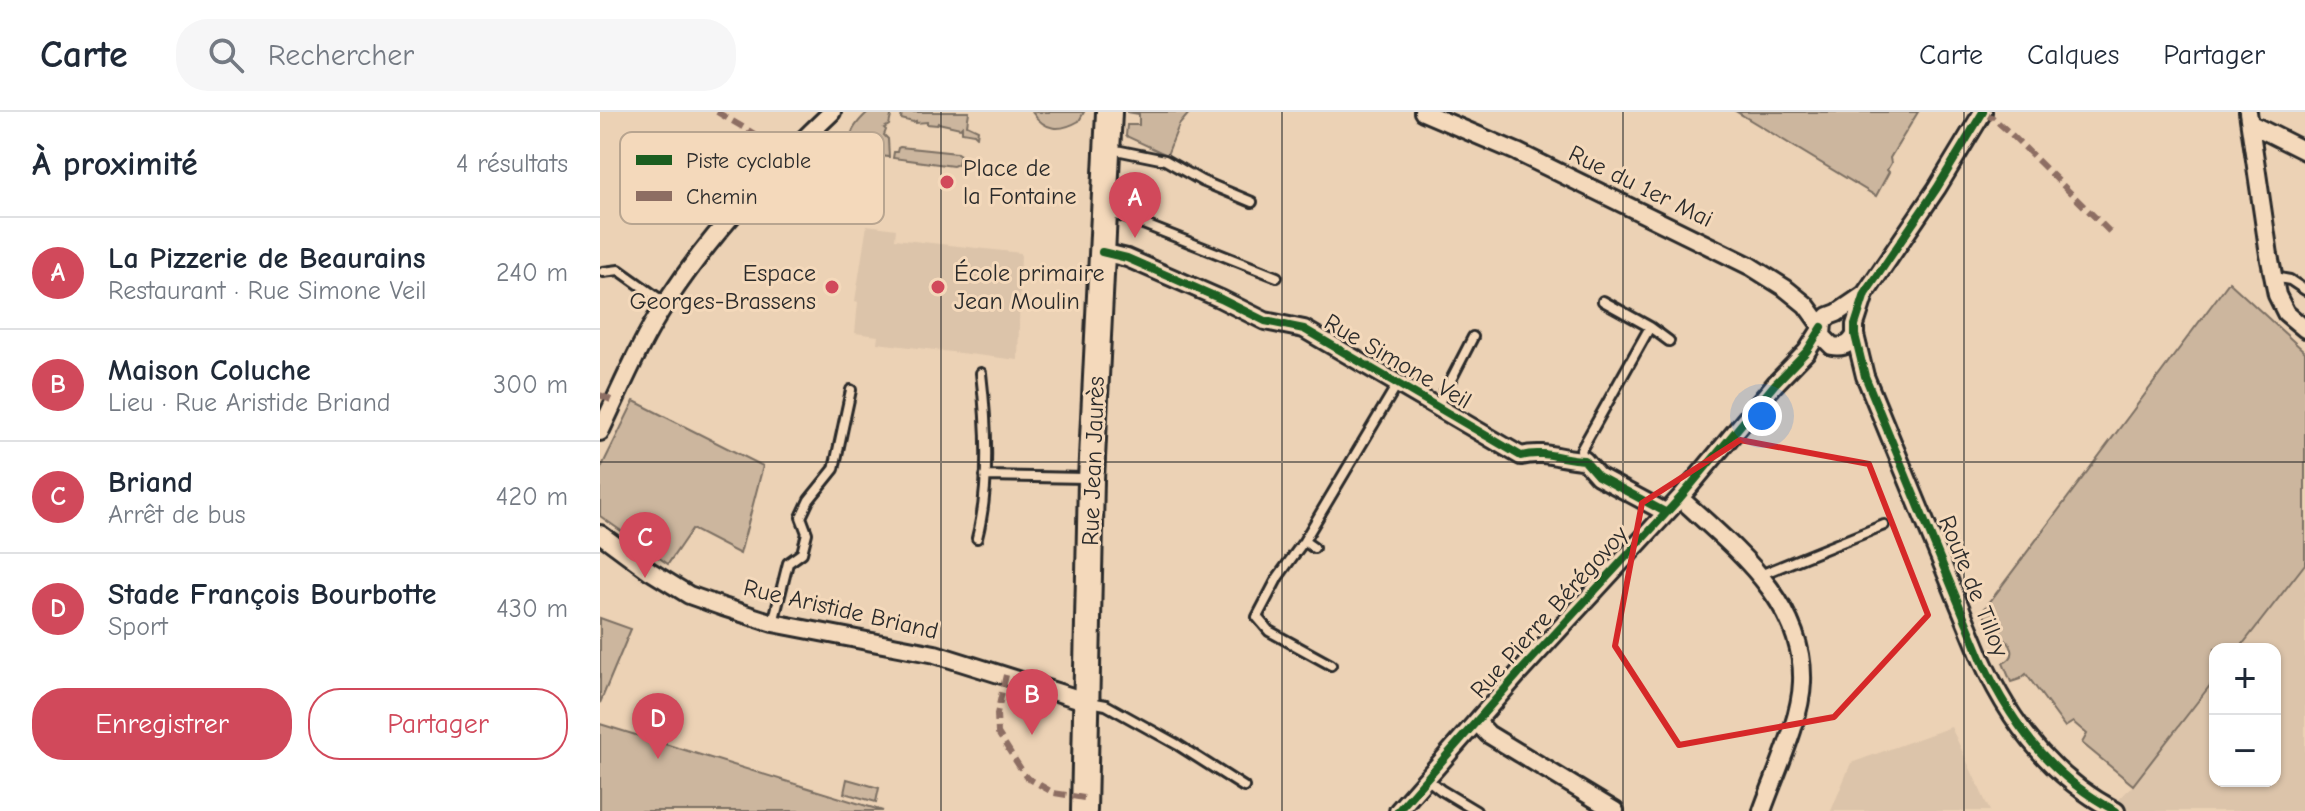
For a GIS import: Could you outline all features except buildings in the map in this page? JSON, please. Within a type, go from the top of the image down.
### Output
[{"type":"main road","name":"Rue Jean Jaurès","points":[[1084,811],[1091,479],[1109,112]]},
{"type":"street","points":[[813,132],[832,112]]},
{"type":"street","name":"Rue du 1er Mai","points":[[1423,112],[1517,152],[1750,266],[1806,305],[1821,328]]},
{"type":"street","points":[[1807,351],[1852,341],[1865,294],[1937,188],[1983,112]]},
{"type":"street","points":[[2250,118],[2305,151]]},
{"type":"street","points":[[2250,118],[2277,295],[2286,313],[2305,329]]},
{"type":"street","points":[[600,432],[666,303],[725,224]]},
{"type":"street","name":"Rue Simone Veil","points":[[1102,252],[1127,258],[1265,321],[1304,329],[1521,456],[1538,452],[1584,460]]},
{"type":"street","points":[[1835,347],[1826,342],[1821,328],[1825,319],[1865,294]]},
{"type":"street","points":[[1837,313],[1848,316],[1855,330]]},
{"type":"street","name":"Rue Pierre Bérégovoy","points":[[1398,811],[1680,498],[1775,384],[1807,351],[1821,328]]},
{"type":"street","name":"Route de Tilloy","points":[[1855,330],[1865,376],[1981,658],[2000,696],[2029,742],[2048,762],[2066,779],[2116,811]]},
{"type":"street","name":"Route de Tilloy","points":[[1835,347],[1865,376]]},
{"type":"street","points":[[1584,460],[1598,476],[1665,512]]},
{"type":"street","points":[[1680,498],[1760,575],[1778,600],[1800,647],[1802,682],[1798,708],[1762,811]]},
{"type":"street","name":"Rue Aristide Briand","points":[[600,534],[689,595],[773,623],[935,654],[1085,701]]},
{"type":"street","points":[[1477,722],[1488,734],[1615,811]]},
{"type":"lane","points":[[1107,149],[1165,160],[1202,181],[1252,202]]},
{"type":"lane","points":[[1103,213],[1128,218],[1277,277]]},
{"type":"lane","points":[[603,272],[619,270],[666,303]]},
{"type":"lane","points":[[2274,277],[2290,280],[2305,290]]},
{"type":"lane","points":[[1603,301],[1669,341]]},
{"type":"lane","points":[[1584,460],[1581,450],[1650,327]]},
{"type":"lane","points":[[1437,407],[1473,337]]},
{"type":"lane","points":[[977,538],[985,476],[985,406],[981,373]]},
{"type":"lane","points":[[1331,665],[1269,631],[1257,617],[1278,577],[1304,541],[1398,383]]},
{"type":"lane","points":[[773,623],[788,563],[802,553],[807,533],[801,517],[809,500],[834,469],[851,390]]},
{"type":"lane","points":[[985,476],[1091,479]]},
{"type":"lane","points":[[1760,575],[1884,525]]},
{"type":"lane","points":[[1304,541],[1314,548]]},
{"type":"lane","points":[[1085,701],[1106,705],[1244,787]]},
{"type":"lane","points":[[1427,779],[1476,811]]},
{"type":"highlighted area","points":[[1740,440],[1869,464],[1928,615],[1834,717],[1679,745],[1615,646],[1642,503]]},
{"type":"shaded area","points":[[868,112],[892,112],[884,135],[884,132],[852,132]]},
{"type":"shaded area","points":[[895,112],[969,112],[967,125],[978,130],[977,137],[962,132],[962,126],[916,123],[901,119],[902,113]]},
{"type":"shaded area","points":[[1032,112],[1084,112],[1079,121],[1053,128],[1042,123]]},
{"type":"shaded area","points":[[1127,112],[1190,112],[1179,125],[1167,155],[1126,136],[1127,125],[1139,125],[1139,114]]},
{"type":"shaded area","points":[[1737,112],[1918,112],[1890,158],[1889,172],[1876,196]]},
{"type":"shaded area","points":[[884,135],[888,139],[889,157],[884,156]]},
{"type":"shaded area","points":[[900,147],[960,155],[958,164],[953,166],[893,158]]},
{"type":"shaded area","name":"École primaire Jean Moulin","points":[[867,225],[896,229],[895,239],[1021,253],[1018,360],[877,343],[878,336],[855,333],[858,302],[855,301]]},
{"type":"shaded area","points":[[2229,282],[2305,352],[2305,564],[2244,643],[2209,643],[2209,687],[2133,785],[2082,743],[2087,734],[2073,722],[2065,727],[2026,674],[2011,682],[2003,663],[2011,657],[2012,650],[2000,636],[1993,638],[1983,611]]},
{"type":"shaded area","points":[[634,401],[763,466],[740,554],[692,529],[668,564],[600,516],[600,470]]},
{"type":"shaded area","points":[[2305,564],[2305,811],[2108,811],[2133,785],[2209,687],[2209,787],[2281,787],[2281,643],[2244,643]]},
{"type":"shaded area","points":[[600,618],[631,629],[600,703]]},
{"type":"shaded area","points":[[600,724],[883,811],[600,811]]},
{"type":"shaded area","points":[[1951,727],[1990,811],[1831,811],[1851,763]]},
{"type":"shaded area","points":[[847,779],[879,788],[876,802],[844,793]]},
{"type":"marked path","points":[[717,112],[751,132]]},
{"type":"marked path","points":[[1983,113],[2011,134],[2111,233]]},
{"type":"marked path","points":[[600,395],[615,402]]},
{"type":"marked path","points":[[1006,675],[997,714],[998,733],[1026,777],[1054,793],[1084,798]]},
{"type":"cycle path","points":[[1983,112],[1937,188],[1865,294],[1855,335],[1865,376],[1981,658],[2005,705],[2053,765],[2093,798],[2116,811]]},
{"type":"cycle path","points":[[1102,252],[1127,258],[1265,321],[1304,329],[1521,456],[1545,454],[1584,460],[1598,476],[1665,512]]},
{"type":"cycle path","points":[[1398,811],[1518,674],[1680,498],[1775,384],[1807,351],[1822,327]]},
{"type":"place","name":"Place de la Fontaine","points":[[947,182]]},
{"type":"place","name":"La Pizzerie de Beaurains","points":[[1135,238]]},
{"type":"place","name":"Espace Georges-Brassens","points":[[832,287]]},
{"type":"place","name":"École primaire Jean Moulin","points":[[938,287]]},
{"type":"place","name":"Briand","points":[[645,578]]},
{"type":"place","name":"Maison Coluche","points":[[1032,735]]},
{"type":"place","name":"Stade François Bourbotte","points":[[658,759]]}]
